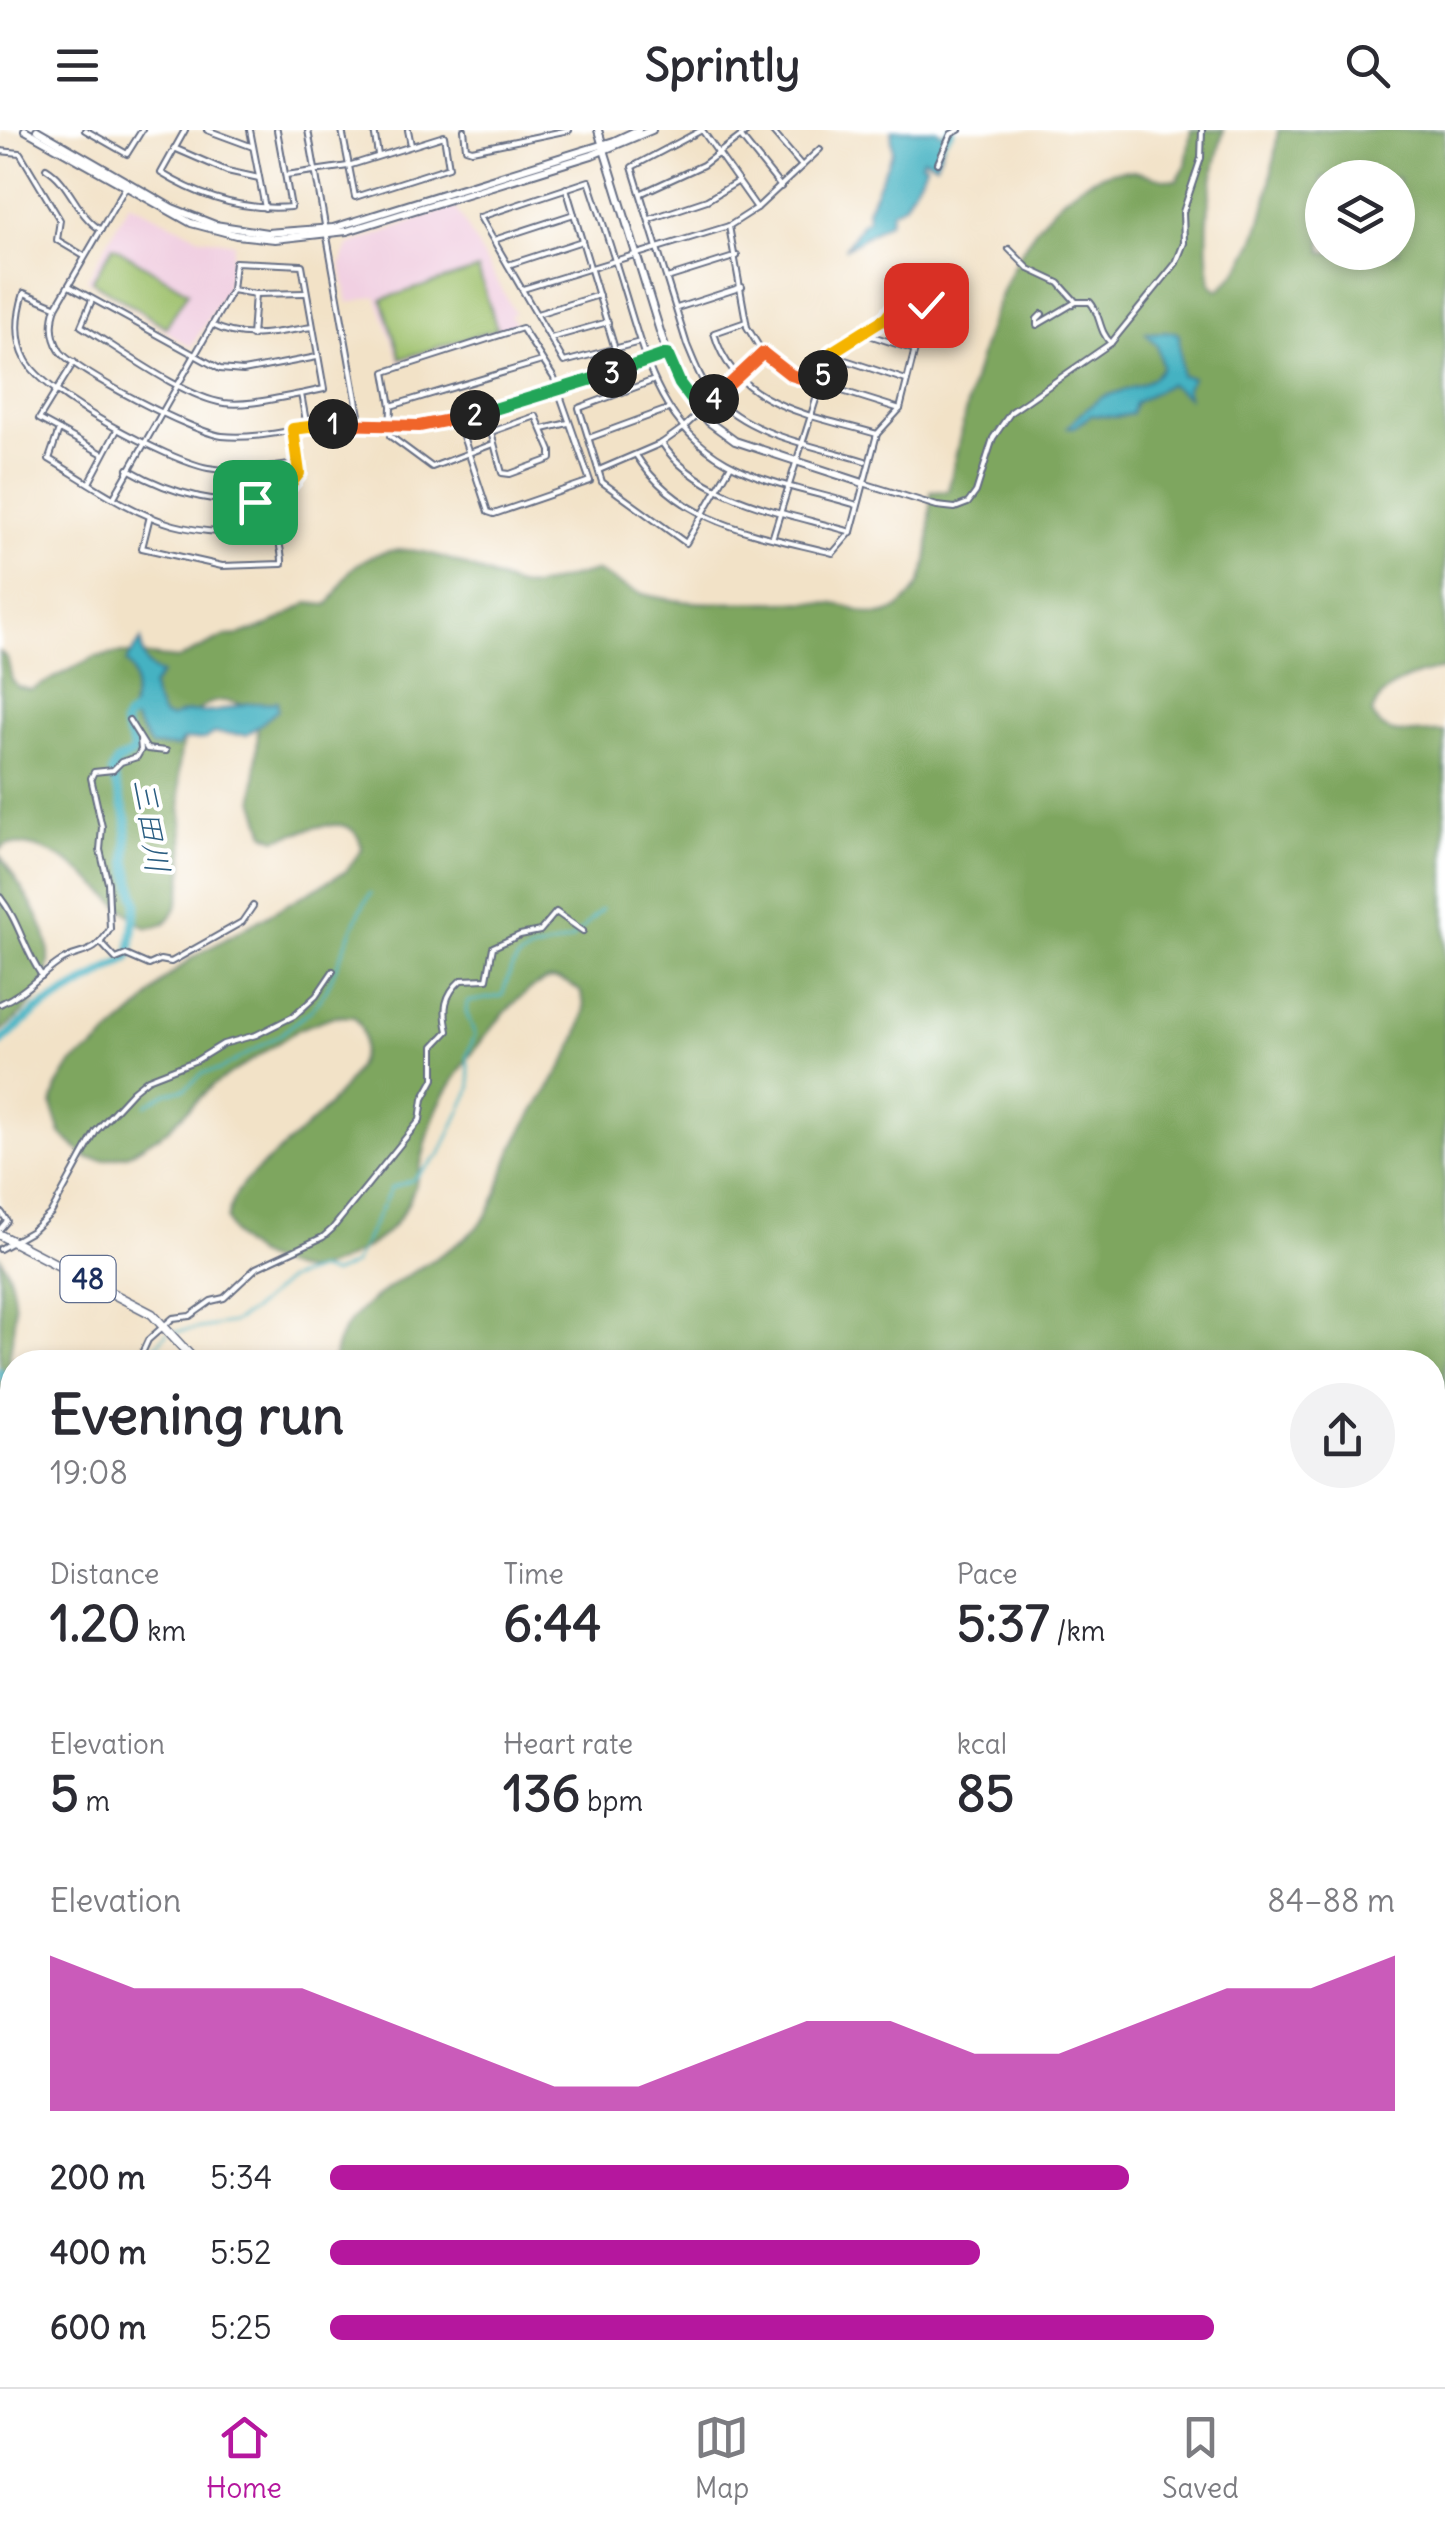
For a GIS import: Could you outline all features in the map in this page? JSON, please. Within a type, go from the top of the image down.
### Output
[{"type":"main road","name":"48","points":[[0,1232],[138,1305],[169,1330],[186,1350]]},
{"type":"street","points":[[25,130],[127,186]]},
{"type":"street","points":[[37,130],[170,213],[214,230],[275,239],[326,232],[652,130]]},
{"type":"street","points":[[86,130],[128,154],[142,130]]},
{"type":"street","points":[[186,130],[160,173],[203,195],[264,208],[291,207],[278,130]]},
{"type":"street","points":[[208,130],[252,146]]},
{"type":"street","points":[[250,130],[264,208]]},
{"type":"street","points":[[308,130],[360,422]]},
{"type":"street","points":[[286,175],[348,166],[443,133],[449,168],[354,196],[348,166],[342,130]]},
{"type":"street","points":[[374,130],[378,156]]},
{"type":"street","points":[[408,130],[411,146]]},
{"type":"street","points":[[464,130],[466,148],[472,150],[567,130]]},
{"type":"street","points":[[538,130],[540,137]]},
{"type":"street","points":[[598,130],[667,354],[680,384],[700,411],[719,431],[736,441],[937,506],[955,508],[968,503],[976,492],[993,438],[1011,412],[1111,343],[1182,253],[1183,212],[1201,158],[1202,130]]},
{"type":"street","points":[[602,147],[638,130]]},
{"type":"street","points":[[757,208],[702,130],[632,166],[697,369],[716,398],[760,428],[867,462]]},
{"type":"street","points":[[640,193],[684,176],[750,130]]},
{"type":"street","points":[[771,130],[802,166]]},
{"type":"street","points":[[938,163],[949,136],[959,130]]},
{"type":"street","points":[[741,137],[781,187]]},
{"type":"street","points":[[174,148],[228,171],[260,178]]},
{"type":"street","points":[[522,289],[729,226],[757,208],[820,150]]},
{"type":"street","points":[[0,151],[20,154],[60,220],[57,240],[86,256]]},
{"type":"street","points":[[46,168],[59,176],[84,220],[102,230]]},
{"type":"street","points":[[640,342],[564,362],[480,217],[588,180],[616,262],[652,381],[683,428],[731,465],[857,505]]},
{"type":"street","points":[[649,220],[706,200],[738,182]]},
{"type":"street","points":[[127,186],[56,306],[54,338],[58,348],[74,362],[161,413],[203,432],[227,436],[360,422],[419,426],[458,420],[667,354]]},
{"type":"street","points":[[566,188],[615,349]]},
{"type":"street","points":[[494,240],[574,214]]},
{"type":"street","points":[[729,226],[746,322],[763,353],[791,375],[900,409]]},
{"type":"street","points":[[508,265],[582,240]]},
{"type":"street","points":[[1010,249],[1029,268],[1059,283],[1076,302]]},
{"type":"street","points":[[668,278],[736,256]]},
{"type":"street","points":[[93,299],[81,326],[178,384],[226,403],[324,388],[302,265],[235,262],[232,290],[178,384],[128,468],[114,497]]},
{"type":"street","points":[[68,286],[211,366],[231,371],[317,357]]},
{"type":"street","points":[[677,308],[742,287]]},
{"type":"street","points":[[232,290],[306,294]]},
{"type":"street","points":[[56,306],[26,292],[18,322],[24,358],[36,375],[58,392],[144,442],[208,468],[238,471],[300,463]]},
{"type":"street","points":[[252,336],[256,294]]},
{"type":"street","points":[[538,314],[599,295]]},
{"type":"street","points":[[636,454],[657,484],[701,516],[833,553],[851,532],[877,434],[900,409],[926,305],[901,298],[886,318],[830,354],[774,536]]},
{"type":"street","points":[[1042,314],[1036,319],[1037,325],[1086,300],[1094,305],[1101,331],[1111,343]]},
{"type":"street","points":[[551,338],[608,322]]},
{"type":"street","points":[[746,322],[714,333],[726,366],[737,377],[764,398],[877,434]]},
{"type":"street","points":[[212,325],[226,332],[252,336],[312,327]]},
{"type":"street","points":[[458,420],[469,453],[488,512],[494,514],[590,481],[558,390],[522,328],[385,372],[391,406],[390,436],[432,467],[469,453],[493,444]]},
{"type":"street","points":[[863,334],[915,350]]},
{"type":"street","points":[[599,470],[662,442],[683,428],[763,353]]},
{"type":"street","points":[[830,354],[908,380]]},
{"type":"street","points":[[391,406],[542,360]]},
{"type":"street","points":[[74,362],[40,418],[103,454]]},
{"type":"street","points":[[652,381],[579,408],[602,482],[686,543],[731,465]]},
{"type":"street","points":[[301,394],[308,427]]},
{"type":"street","points":[[589,438],[668,409]]},
{"type":"street","points":[[540,418],[551,459],[510,474],[502,472],[493,444],[493,430],[540,418]]},
{"type":"street","points":[[543,428],[569,423]]},
{"type":"street","points":[[90,483],[118,428]]},
{"type":"street","points":[[150,516],[142,548],[222,566],[282,564],[274,515],[278,500],[299,473],[293,429]]},
{"type":"street","points":[[59,430],[48,460],[150,516],[214,532],[278,533]]},
{"type":"street","points":[[662,442],[676,461],[716,491],[851,532]]},
{"type":"street","points":[[128,468],[172,491],[202,499],[278,500]]},
{"type":"street","points":[[129,720],[150,751],[166,751]]},
{"type":"street","points":[[0,1004],[21,994],[60,962],[86,954],[110,930],[112,914],[101,861],[101,822],[91,784],[94,772],[112,770],[140,754],[140,739]]},
{"type":"street","points":[[0,897],[14,916],[28,955],[42,976]]},
{"type":"street","points":[[101,943],[116,960],[126,955],[149,965],[160,960],[171,962],[242,922],[254,906]]},
{"type":"street","points":[[143,1350],[148,1340],[169,1330],[172,1318],[190,1316],[207,1303],[224,1298],[256,1268],[332,1230],[420,1120],[423,1100],[434,1078],[434,1046],[448,1031],[444,1011],[447,998],[462,980],[488,979],[493,948],[520,934],[540,931],[556,912],[583,932]]},
{"type":"street","points":[[0,1249],[32,1231],[52,1213],[100,1125],[141,1084],[286,1020],[316,996],[333,971]]},
{"type":"street","points":[[0,1232],[7,1222],[2,1212]]},
{"type":"shaded area","points":[[129,203],[199,237],[234,243],[226,290],[191,347],[87,280]]},
{"type":"shaded area","points":[[455,206],[515,313],[510,315],[516,325],[400,363],[376,296],[348,303],[341,264],[348,246]]},
{"type":"green space","points":[[1191,130],[1224,130],[1211,187],[1208,226],[1211,284],[1218,290],[1233,276],[1255,238],[1268,194],[1278,130],[1445,130],[1445,669],[1423,673],[1393,687],[1372,712],[1377,722],[1393,732],[1445,732],[1445,1350],[337,1350],[352,1320],[370,1302],[462,1240],[485,1218],[519,1137],[579,1032],[584,1010],[580,991],[553,979],[521,997],[468,1058],[435,1114],[413,1191],[394,1225],[349,1258],[323,1268],[298,1270],[267,1260],[239,1241],[227,1219],[243,1184],[326,1108],[346,1084],[360,1060],[364,1038],[354,1017],[334,1016],[299,1029],[212,1086],[166,1131],[129,1154],[105,1160],[87,1158],[61,1134],[52,1105],[57,1087],[72,1063],[92,1050],[192,958],[346,871],[362,849],[357,836],[339,825],[276,839],[265,834],[254,799],[258,730],[242,705],[220,701],[199,710],[182,745],[181,889],[175,910],[163,924],[145,927],[82,873],[49,852],[7,844],[0,850],[0,652],[7,658],[12,680],[18,687],[31,690],[95,657],[122,653],[178,659],[226,636],[270,625],[308,603],[327,605],[354,567],[374,555],[394,550],[436,555],[518,586],[533,587],[595,571],[636,592],[674,600],[812,602],[886,614],[903,604],[922,577],[929,550],[931,492],[948,491],[980,356],[1016,261],[1041,222],[1073,191],[1120,170],[1177,180],[1186,165]]},
{"type":"green space","points":[[113,246],[188,292],[166,327],[92,281]]},
{"type":"green space","points":[[478,269],[497,329],[401,359],[382,299]]},
{"type":"green space","points":[[0,855],[41,924],[49,966],[42,987],[26,1009],[0,1032]]},
{"type":"green space","points":[[0,1257],[14,1295],[14,1315],[10,1350],[0,1350]]},
{"type":"water","points":[[891,130],[938,130],[946,139],[936,164],[923,158],[924,171],[904,205],[892,211],[889,222],[845,249],[868,220],[867,210],[893,151]]},
{"type":"water","points":[[1146,333],[1179,335],[1181,376],[1192,378],[1186,388],[1188,397],[1169,384],[1135,403],[1132,414],[1091,415],[1075,427],[1068,427],[1102,398],[1157,374],[1162,367],[1157,345]]},
{"type":"water","points":[[141,640],[145,661],[161,674],[152,687],[163,716],[171,718],[277,701],[278,710],[247,735],[215,733],[205,739],[183,740],[177,747],[151,746],[131,715],[134,680],[126,662]]},
{"type":"waterway","points":[[938,144],[951,130]]},
{"type":"waterway","name":"三田川","points":[[130,954],[137,903],[127,861],[127,819],[112,772],[117,762],[135,752],[124,724],[140,710]]},
{"type":"waterway","points":[[146,1105],[167,1093],[185,1089],[203,1073],[220,1070],[281,1034],[311,1010],[326,990],[371,893]]},
{"type":"waterway","points":[[175,1332],[232,1323],[287,1280],[318,1270],[332,1274],[354,1264],[391,1188],[412,1180],[440,1155],[471,1088],[467,1056],[475,1035],[466,1012],[467,1002],[502,996],[519,958],[571,940],[602,909]]},
{"type":"waterway","name":"三田川","points":[[0,1043],[36,1011],[128,958]]},
{"type":"waterway","points":[[152,1350],[167,1333]]},
{"type":"route","points":[[255,502],[278,500],[299,473],[293,429],[350,422],[434,425],[667,354],[680,384],[700,411],[763,353],[791,375],[820,384],[830,354],[886,318],[901,298],[926,305]]}]
